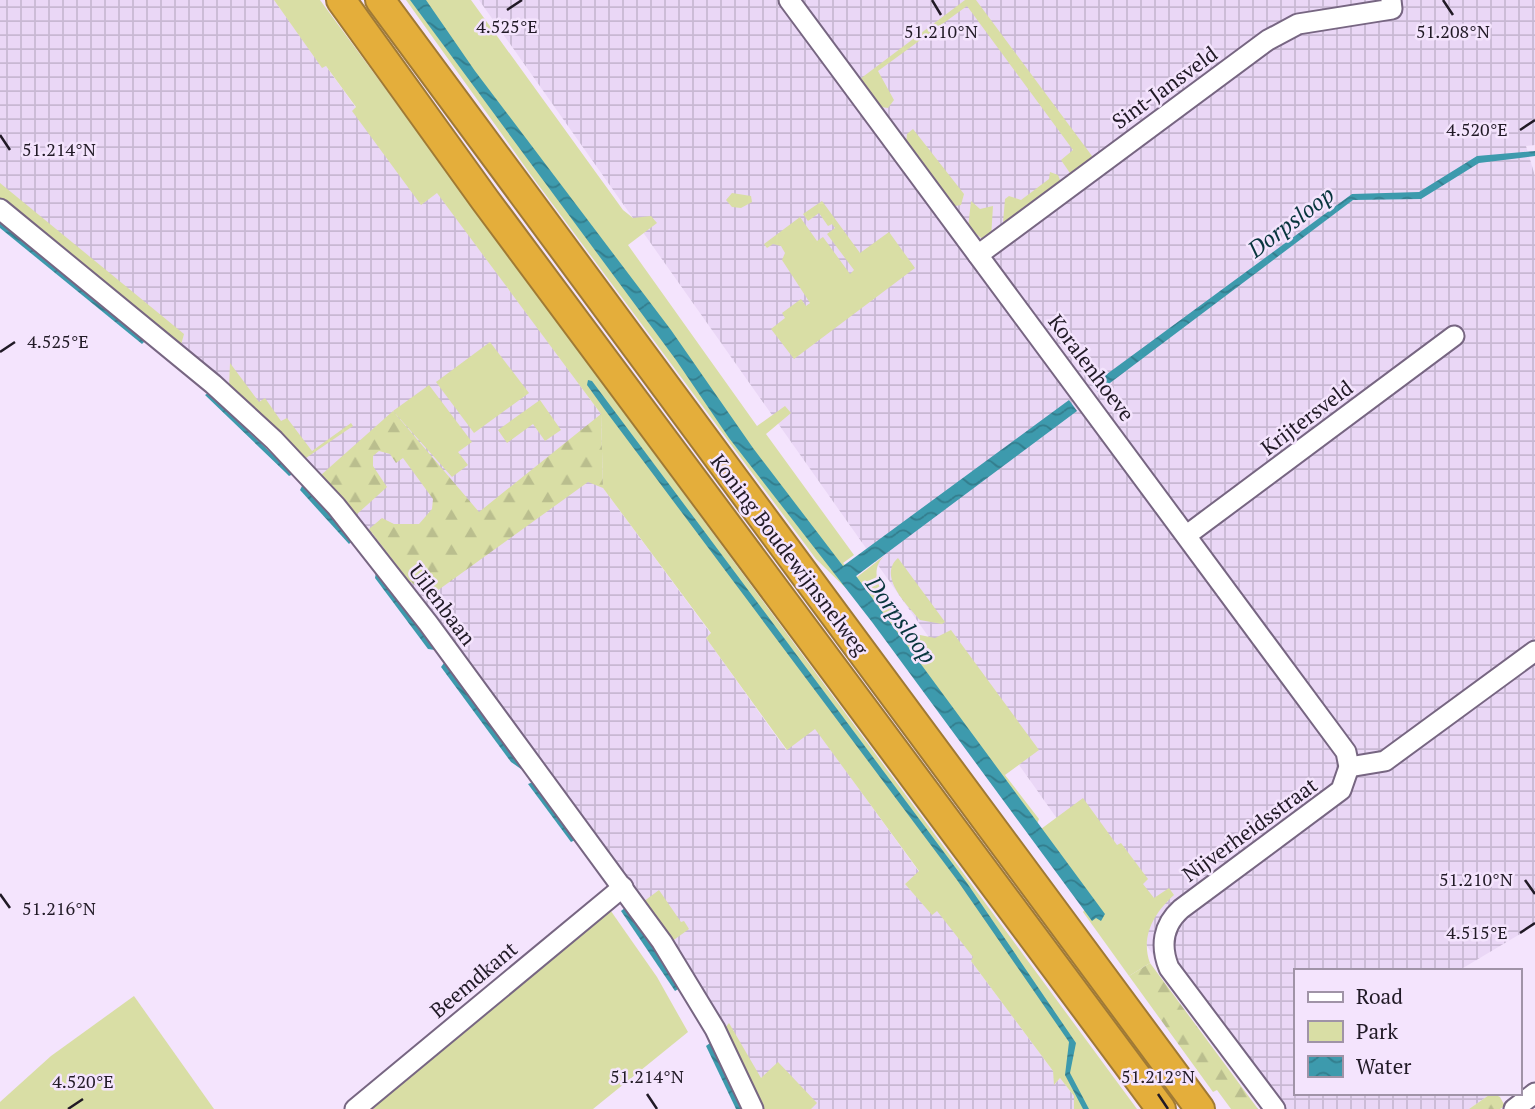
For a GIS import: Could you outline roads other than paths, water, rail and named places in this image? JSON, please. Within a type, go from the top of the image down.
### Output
[{"type":"highway","name":"Koning Boudewijnsnelweg","points":[[341,0],[485,200],[1161,1109]]},
{"type":"highway","name":"Koning Boudewijnsnelweg","points":[[380,0],[1200,1109]]},
{"type":"street","name":"Koralenhoeve","points":[[789,0],[1339,738],[1349,766]]},
{"type":"street","name":"Sint-Jansveld","points":[[978,255],[1268,40],[1298,24],[1392,9],[1391,0]]},
{"type":"street","name":"Uilenbaan","points":[[0,209],[213,384],[307,473],[387,568],[623,887],[690,985],[753,1109]]},
{"type":"street","name":"Krijtersveld","points":[[1186,535],[1454,336]]},
{"type":"street","points":[[1349,766],[1385,761],[1535,651]]},
{"type":"street","name":"Nijverheidsstraat","points":[[1275,1109],[1169,968],[1163,942],[1173,916],[1331,800],[1341,790],[1349,766]]},
{"type":"street","name":"Beemdkant","points":[[355,1109],[623,887]]},
{"type":"street","points":[[1514,1109],[1535,1093]]},
{"type":"water","points":[[410,0],[426,0],[475,71],[671,330],[753,448],[843,566],[1069,400],[1077,411],[856,576],[1105,914],[1101,921],[1096,918],[1092,921],[872,622],[729,438],[676,360]]},
{"type":"water","points":[[1535,151],[1535,156],[1479,163],[1421,199],[1353,200],[1098,392],[1092,385],[1352,194],[1419,192],[1477,156]]},
{"type":"water","points":[[0,222],[145,341],[142,344],[0,228]]},
{"type":"water","points":[[588,380],[592,381],[967,883],[1076,1043],[1070,1073],[1089,1109],[1083,1109],[1065,1075],[1069,1042],[957,880],[605,410],[587,385]]},
{"type":"water","points":[[208,393],[293,474],[289,476],[205,395]]},
{"type":"water","points":[[303,484],[353,540],[349,544],[300,490]]},
{"type":"water","points":[[376,572],[435,650],[428,649],[375,578]]},
{"type":"water","points":[[444,663],[521,769],[511,762],[441,667]]},
{"type":"water","points":[[533,782],[575,840],[571,842],[528,784]]},
{"type":"water","points":[[626,907],[680,988],[675,991],[621,911]]},
{"type":"water","points":[[710,1043],[743,1109],[736,1109],[706,1046]]},
{"type":"water label","name":"Dorpsloop","points":[[1291,222]]},
{"type":"water label","name":"Dorpsloop","points":[[901,620]]}]
